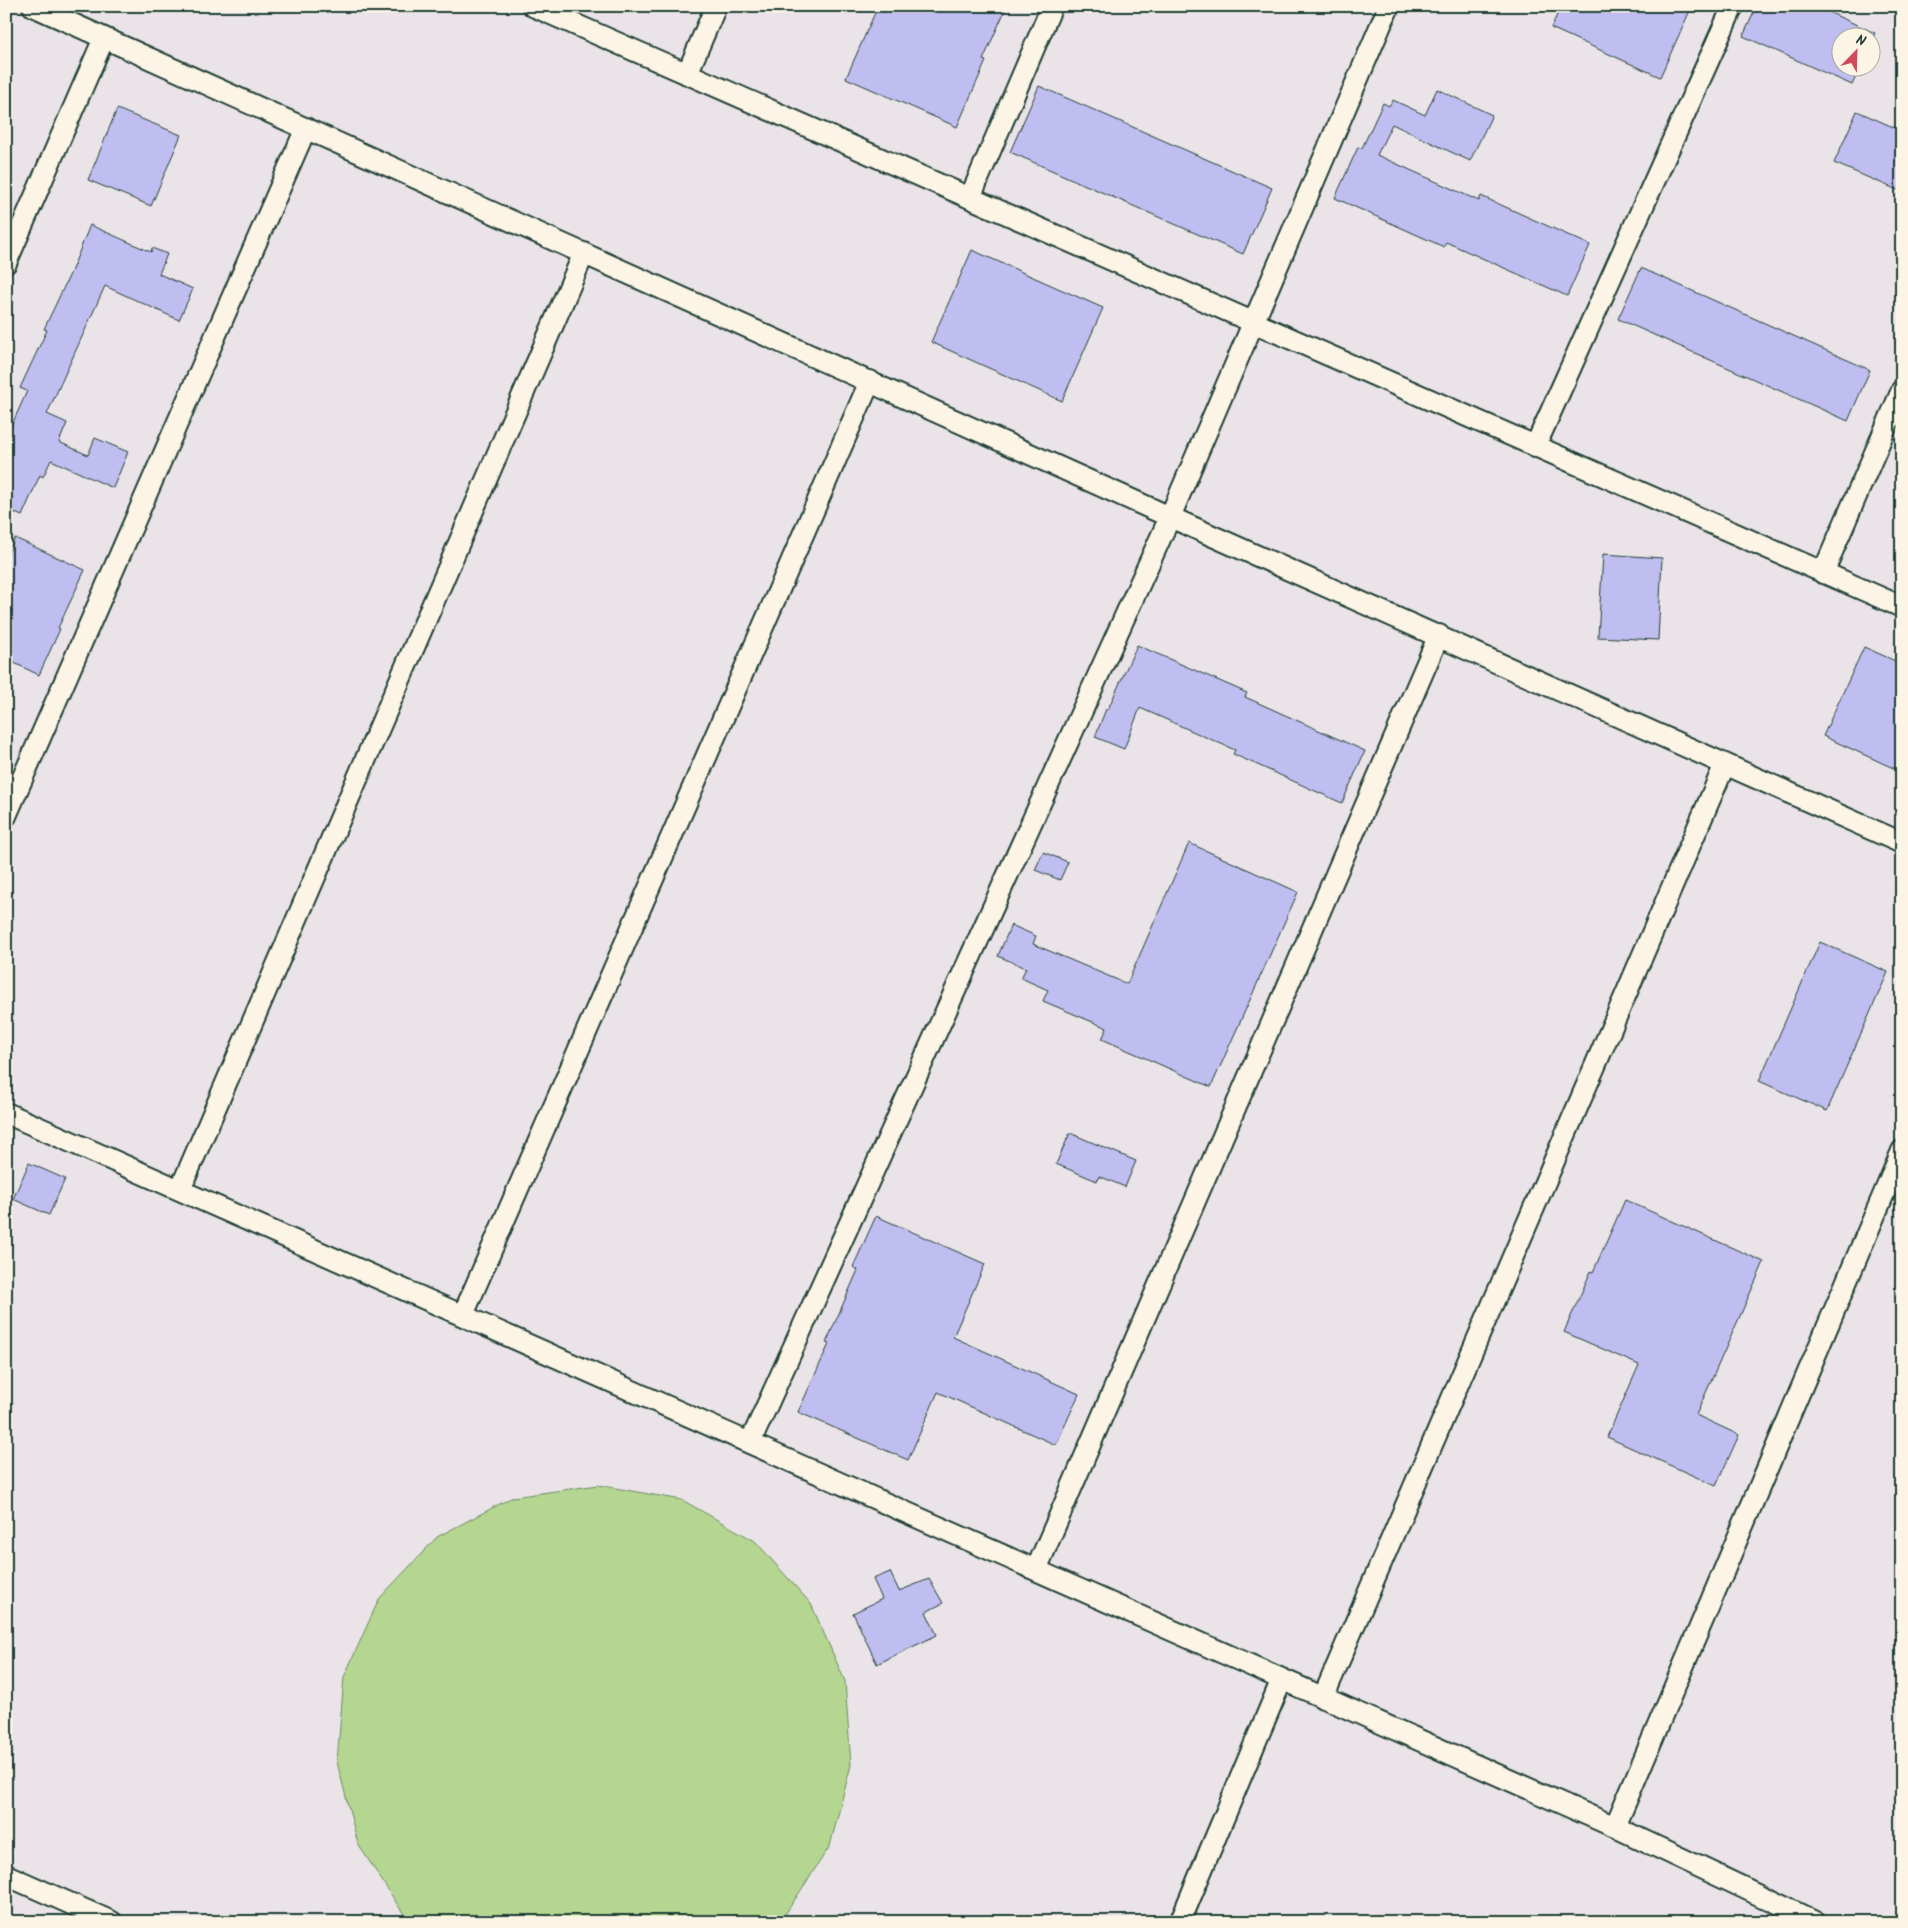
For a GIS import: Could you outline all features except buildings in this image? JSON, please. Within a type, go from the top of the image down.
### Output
[{"type":"street","points":[[33,6],[1170,517],[1902,842]]},
{"type":"street","points":[[533,6],[1902,607]]},
{"type":"street","points":[[687,74],[716,6]]},
{"type":"street","points":[[970,198],[1052,6]]},
{"type":"street","points":[[750,1443],[1170,517],[1389,6]]},
{"type":"street","points":[[1535,446],[1733,6]]},
{"type":"street","points":[[6,262],[104,38]]},
{"type":"street","points":[[6,816],[306,128]]},
{"type":"street","points":[[180,1190],[584,252]]},
{"type":"street","points":[[462,1316],[870,381]]},
{"type":"street","points":[[1823,573],[1902,390]]},
{"type":"street","points":[[1036,1570],[1438,635]]},
{"type":"street","points":[[1323,1698],[1725,764]]},
{"type":"street","points":[[6,1113],[1615,1827],[1816,1922]]},
{"type":"street","points":[[1615,1827],[1902,1151]]},
{"type":"street","points":[[1180,1922],[1282,1679]]},
{"type":"street","points":[[6,1875],[112,1922]]},
{"type":"green space","points":[[598,1485],[682,1500],[755,1541],[811,1604],[845,1681],[851,1765],[830,1846],[784,1916],[777,1922],[413,1922],[405,1916],[358,1844],[337,1762],[344,1677],[379,1599],[437,1537],[513,1497]]}]
